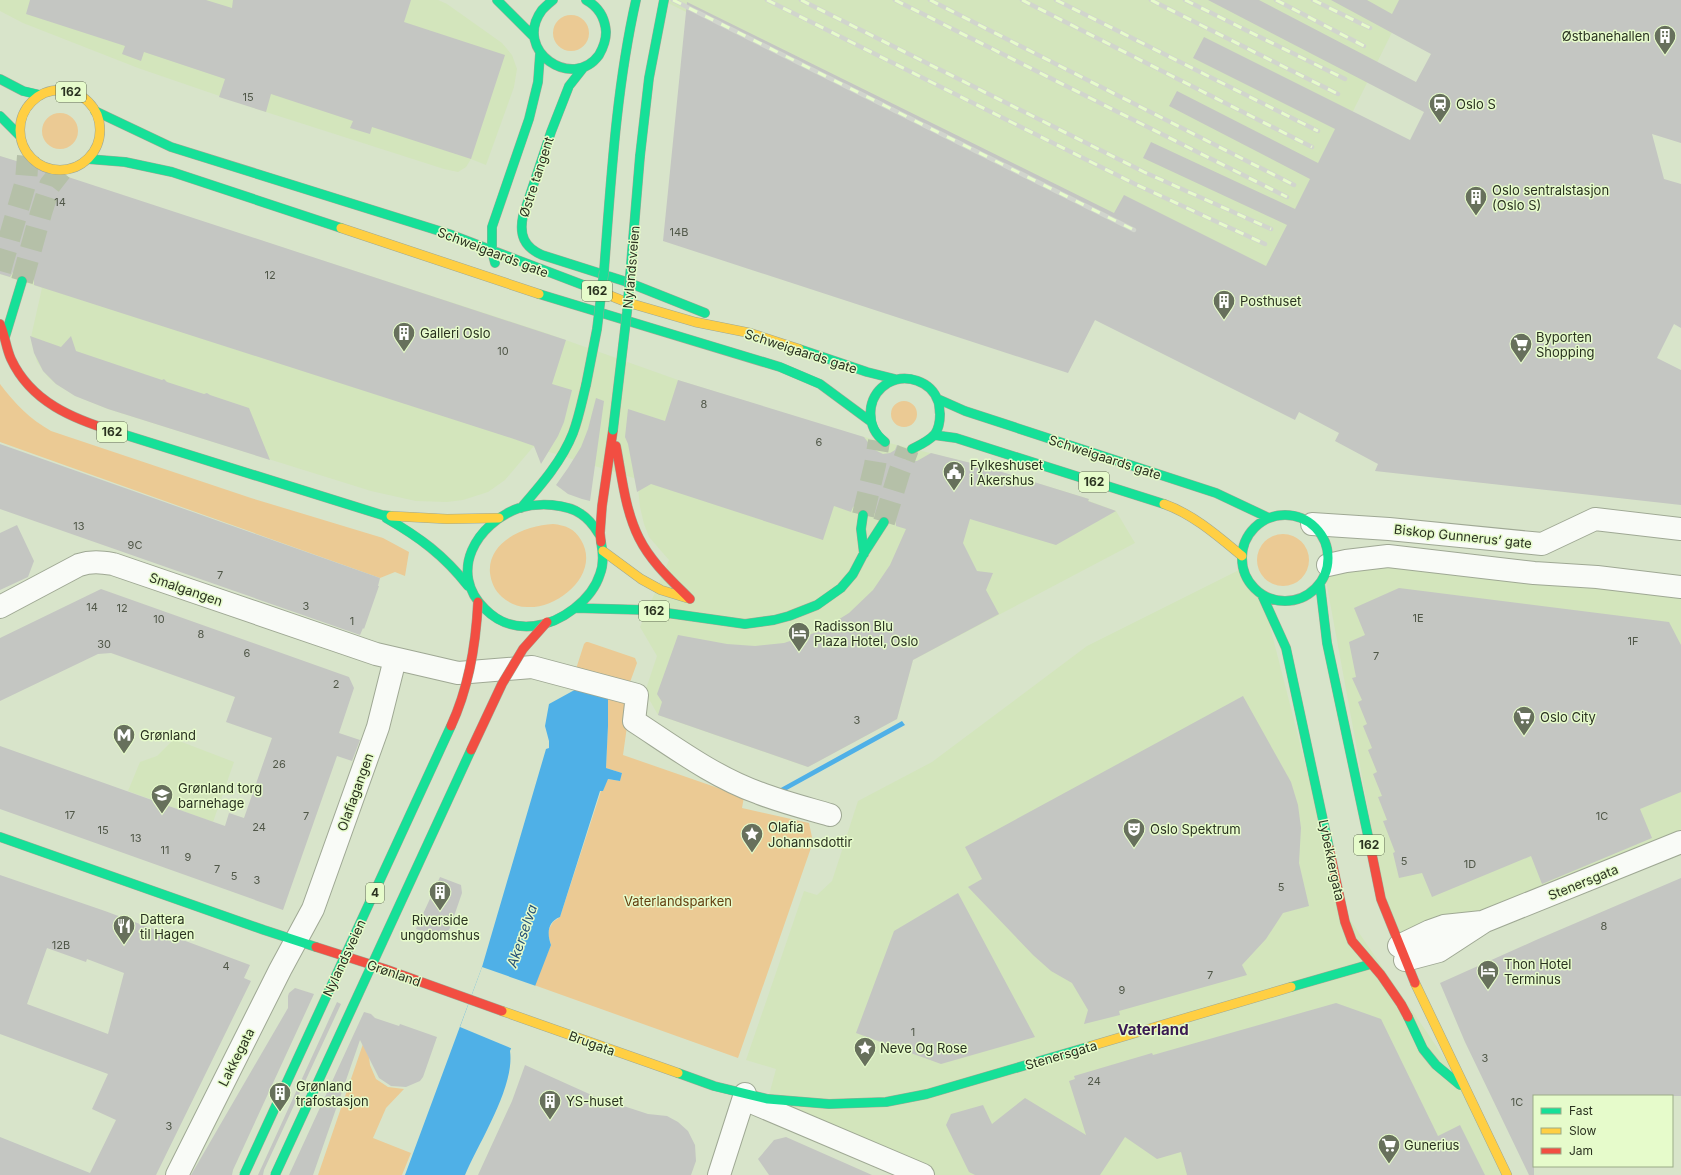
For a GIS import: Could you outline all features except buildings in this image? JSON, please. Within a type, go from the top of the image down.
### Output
[{"type":"main road","name":"162","points":[[497,0],[533,36],[540,54]]},
{"type":"main road","points":[[533,36],[534,25],[538,14],[545,5],[553,0]]},
{"type":"main road","name":"162","points":[[584,67],[595,60],[603,49],[607,37],[606,24],[601,12],[592,2],[586,0]]},
{"type":"main road","name":"Nylandsveien","points":[[521,508],[551,472],[568,445],[574,430],[586,385],[600,302],[616,116],[622,73],[636,0]]},
{"type":"main road","name":"Nylandsveien","points":[[599,534],[589,520],[571,508],[550,505],[535,505],[521,508],[499,518],[484,529],[471,550],[467,575],[468,586],[478,602],[490,614],[501,621],[514,626],[531,626],[547,622],[575,608],[588,596],[598,581],[602,568],[603,551],[599,534],[627,312],[643,120],[658,23],[664,0]]},
{"type":"main road","points":[[540,54],[552,64],[568,69],[584,67]]},
{"type":"main road","name":"Østre tangent","points":[[522,289],[500,272],[493,259],[492,226],[529,118],[538,82],[540,54]]},
{"type":"main road","name":"Østre tangent","points":[[584,67],[570,86],[553,126],[523,216],[520,232],[526,245],[539,254],[580,266],[650,290],[702,311],[750,333]]},
{"type":"main road","points":[[0,79],[23,91],[40,95]]},
{"type":"main road","name":"162","points":[[56,90],[72,92],[89,103],[95,111],[100,124],[97,145],[88,159],[71,169],[52,170],[43,168],[28,156],[24,150],[19,135],[20,123],[30,102],[40,95],[56,90]]},
{"type":"main road","name":"Schweigaards gate","points":[[95,111],[171,147],[449,234],[626,302],[695,322],[750,333],[867,372],[895,379],[915,379],[925,383],[933,390],[938,399],[972,413],[1216,493],[1269,518]]},
{"type":"main road","points":[[0,116],[19,135]]},
{"type":"main road","name":"Schweigaards gate","points":[[88,159],[125,162],[172,172],[522,289],[780,367],[820,384],[870,421],[881,440]]},
{"type":"main road","name":"162","points":[[449,234],[474,237],[486,232],[492,226]]},
{"type":"main road","points":[[5,337],[22,281]]},
{"type":"main road","name":"162","points":[[0,324],[11,359],[22,379],[32,391],[57,410],[92,425],[382,515],[447,519],[499,518]]},
{"type":"main road","points":[[870,421],[870,408],[874,396],[883,385],[895,379]]},
{"type":"main road","points":[[912,448],[923,445],[934,435],[940,424],[942,411],[938,399]]},
{"type":"main road","name":"162","points":[[603,551],[623,567],[661,590],[693,601],[669,577],[646,550],[639,538],[628,509],[613,430]]},
{"type":"main road","name":"Schweigaards gate","points":[[934,435],[956,438],[1179,509],[1223,540],[1242,556]]},
{"type":"main road","name":"162","points":[[382,515],[432,547],[453,567],[468,586]]},
{"type":"main road","points":[[863,515],[861,529],[864,554]]},
{"type":"main road","points":[[1269,518],[1285,515],[1300,518],[1312,524]]},
{"type":"main road","name":"162","points":[[1262,595],[1251,585],[1243,568],[1242,556],[1244,544],[1249,534],[1258,525],[1269,518]]},
{"type":"main road","name":"162","points":[[575,608],[646,610],[732,623],[758,623],[786,618],[815,605],[840,588],[859,566],[864,554],[884,522]]},
{"type":"main road","name":"162","points":[[1312,524],[1321,534],[1326,543],[1328,552],[1324,575]]},
{"type":"main road","points":[[1262,595],[1280,600],[1298,599],[1309,594],[1324,575]]},
{"type":"main road","name":"Lybekkergata","points":[[1324,575],[1327,643],[1379,891],[1397,955],[1467,1092],[1507,1175]]},
{"type":"main road","name":"Lybekkergata","points":[[1262,595],[1286,648],[1345,922],[1352,941],[1401,1004],[1423,1049],[1436,1065],[1467,1092]]},
{"type":"main road","name":"Nylandsveien","points":[[244,1175],[462,700],[472,665],[478,625],[478,602]]},
{"type":"main road","points":[[708,609],[732,623]]},
{"type":"main road","name":"Nylandsveien","points":[[275,1175],[502,684],[523,649],[547,622]]},
{"type":"main road","name":"Grønland","points":[[0,837],[264,930],[385,969],[470,999]]},
{"type":"main road","name":"Stenersgata","points":[[744,1096],[830,1104],[886,1102],[910,1097],[962,1084],[1381,960]]},
{"type":"main road","name":"Brugata","points":[[470,999],[714,1086]]},
{"type":"street","name":"Biskop Gunnerus’ gate","points":[[1312,524],[1389,529],[1542,544],[1595,519],[1681,529]]},
{"type":"street","points":[[1324,575],[1346,561],[1388,556],[1681,587]]},
{"type":"street","name":"Smalgangen","points":[[0,607],[79,565],[87,562],[100,562],[113,564],[386,656],[458,673],[532,667],[637,695],[634,721],[674,748],[718,774],[759,793],[830,815]]},
{"type":"street","name":"Olafiagangen","points":[[296,940],[313,909],[375,735],[386,656]]},
{"type":"street","name":"Stenersgata","points":[[1397,955],[1439,951],[1485,921],[1681,842]]},
{"type":"street","name":"Lakkegata","points":[[177,1175],[296,940]]},
{"type":"street","name":"Brugata","points":[[714,1086],[744,1096],[923,1175]]},
{"type":"street","points":[[720,1175],[744,1096]]},
{"type":"shaded area","points":[[0,0],[438,0],[447,4],[502,43],[512,55],[517,69],[514,87],[486,165],[471,159],[466,167],[458,172],[444,169],[266,112],[138,68],[23,23],[0,11]]},
{"type":"shaded area","points":[[662,0],[1408,0],[1265,289],[1137,236]]},
{"type":"shaded area","points":[[0,156],[543,332],[678,380],[848,433],[979,465],[1089,499],[1089,501],[1116,511],[1135,543],[913,660],[897,719],[808,767],[658,715],[645,692],[657,656],[640,627],[669,560],[649,537],[640,507],[637,479],[533,447],[505,480],[488,492],[463,500],[447,502],[416,501],[371,491],[108,409],[76,396],[56,384],[48,377],[37,362],[32,344],[31,337],[42,288],[0,274]]},
{"type":"shaded area","name":"Oslo City","points":[[1346,561],[1681,587],[1681,842],[1399,946],[1387,913],[1325,575]]},
{"type":"shaded area","points":[[1243,568],[1251,585],[1262,595],[1342,908],[1467,1091],[1507,1175],[923,1175],[768,1099],[776,1069],[746,1060],[804,891],[817,895],[832,881],[858,801],[932,762],[1087,646]]},
{"type":"shaded area","points":[[174,739],[234,762],[213,822],[128,791],[140,762],[157,756]]},
{"type":"green space","points":[[575,15],[584,20],[588,26],[588,40],[584,46],[575,51],[567,51],[558,46],[554,40],[553,29],[558,20],[564,16]]},
{"type":"green space","points":[[64,113],[73,118],[77,124],[77,138],[73,144],[64,149],[56,149],[47,144],[43,138],[42,127],[47,118],[53,114]]},
{"type":"green space","points":[[0,384],[23,410],[51,431],[251,498],[383,538],[409,552],[405,576],[395,572],[380,578],[0,442]]},
{"type":"green space","points":[[904,401],[913,405],[917,414],[913,423],[904,427],[895,423],[891,414],[895,405]]},
{"type":"green space","points":[[543,525],[562,525],[569,528],[579,536],[586,552],[586,565],[581,576],[574,587],[552,602],[539,606],[527,607],[510,603],[497,592],[491,580],[491,562],[495,552],[511,537],[521,532]]},
{"type":"green space","points":[[1278,534],[1288,534],[1302,541],[1309,555],[1309,565],[1302,579],[1288,586],[1278,586],[1268,582],[1261,575],[1257,565],[1257,555],[1261,545],[1268,538]]},
{"type":"green space","points":[[586,642],[635,658],[637,663],[629,685],[576,669]]},
{"type":"green space","name":"Vaterlandsparken","points":[[608,696],[630,705],[623,755],[744,797],[742,808],[809,823],[813,842],[738,1058],[534,985],[551,945],[548,934],[549,929],[553,922],[560,917],[601,791],[603,791],[607,779],[620,781],[622,773],[606,768]]},
{"type":"green space","points":[[363,1044],[376,1079],[388,1087],[404,1089],[386,1108],[373,1138],[411,1153],[402,1175],[318,1175]]},
{"type":"water","name":"Akerselva","points":[[580,687],[608,696],[606,768],[622,773],[620,781],[608,779],[603,791],[600,791],[560,917],[550,925],[549,937],[551,945],[510,1051],[510,1065],[502,1097],[465,1175],[405,1175],[482,967],[546,749],[549,748],[549,741],[545,726],[549,704]]},
{"type":"water","points":[[902,721],[905,725],[785,791],[779,789]]},
{"type":"pier","points":[[482,967],[536,986],[513,1049],[460,1027]]},
{"type":"tunnel","points":[[0,271],[26,181],[28,156]]},
{"type":"tunnel","points":[[22,281],[50,185],[61,171]]},
{"type":"tunnel","points":[[863,515],[879,441]]},
{"type":"tunnel","points":[[884,522],[908,449]]},
{"type":"railway","points":[[673,0],[1134,230]]},
{"type":"railway","points":[[767,0],[1137,185],[1265,244]]},
{"type":"railway","points":[[801,0],[1144,172],[1271,229]]},
{"type":"railway","points":[[895,0],[1287,197]]},
{"type":"railway","points":[[930,0],[1294,185]]},
{"type":"railway","points":[[1022,0],[1312,147]]},
{"type":"railway","points":[[1056,0],[1318,131]]},
{"type":"railway","points":[[1151,0],[1338,94]]},
{"type":"railway","points":[[1185,0],[1345,79]]},
{"type":"railway","points":[[1276,0],[1364,46]]},
{"type":"railway","points":[[1313,0],[1370,28]]},
{"type":"traffic: fast","points":[[497,0],[533,36]]},
{"type":"traffic: fast","points":[[553,0],[542,10],[535,25],[535,39],[540,52],[550,61],[562,67],[575,69],[588,65],[599,55],[603,47],[606,32],[603,17],[598,9],[586,0]]},
{"type":"traffic: fast","points":[[604,271],[619,101],[629,33],[636,0]]},
{"type":"traffic: fast","points":[[640,156],[649,78],[664,0]]},
{"type":"traffic: fast","points":[[495,263],[492,251],[492,227],[529,119],[538,82],[540,54]]},
{"type":"traffic: fast","points":[[584,67],[569,86],[551,132],[523,216],[522,229],[524,240],[531,248],[542,255],[627,282],[705,313]]},
{"type":"traffic: fast","points":[[0,79],[23,91],[40,95]]},
{"type":"traffic: fast","points":[[95,111],[171,147],[449,234],[591,288]]},
{"type":"traffic: fast","points":[[0,116],[19,135]]},
{"type":"traffic: fast","points":[[613,430],[627,312],[640,156]]},
{"type":"traffic: fast","points":[[88,159],[125,162],[172,172],[341,228]]},
{"type":"traffic: fast","points":[[586,385],[597,329],[604,271]]},
{"type":"traffic: fast","points":[[5,337],[22,281]]},
{"type":"traffic: fast","points":[[539,294],[780,367],[820,384],[870,421]]},
{"type":"traffic: fast","points":[[799,349],[867,372],[895,379]]},
{"type":"traffic: fast","points":[[885,442],[877,435],[871,422],[871,407],[873,399],[884,385],[895,380],[910,379],[930,388],[938,401],[940,414],[940,419],[935,434],[927,441],[912,449]]},
{"type":"traffic: fast","points":[[521,508],[536,491],[563,453],[573,433],[586,385]]},
{"type":"traffic: fast","points":[[938,399],[965,411],[1216,493],[1269,518]]},
{"type":"traffic: fast","points":[[116,432],[382,515],[391,516]]},
{"type":"traffic: fast","points":[[934,435],[956,438],[1164,504]]},
{"type":"traffic: fast","points":[[599,534],[586,518],[571,509],[552,505],[531,505],[519,508],[504,515],[491,525],[480,537],[472,550],[468,565],[468,580],[474,595],[485,609],[501,621],[507,624],[520,626],[544,624],[555,620],[574,609],[590,593],[596,584],[602,566],[603,558],[601,542]]},
{"type":"traffic: fast","points":[[863,515],[861,529],[864,554]]},
{"type":"traffic: fast","points":[[1285,515],[1301,518],[1309,522],[1321,534],[1325,542],[1328,558],[1325,574],[1321,582],[1309,594],[1301,598],[1285,601],[1269,598],[1261,594],[1249,582],[1245,574],[1242,558],[1245,542],[1249,534],[1261,522],[1269,518],[1285,515]]},
{"type":"traffic: fast","points":[[386,518],[409,532],[440,556],[468,586]]},
{"type":"traffic: fast","points":[[575,608],[646,610],[745,624],[774,620],[789,616],[817,605],[841,588],[853,574],[864,553],[884,522]]},
{"type":"traffic: fast","points":[[1320,584],[1327,643],[1371,850]]},
{"type":"traffic: fast","points":[[1262,595],[1286,648],[1329,848]]},
{"type":"traffic: fast","points":[[244,1175],[451,726]]},
{"type":"traffic: fast","points":[[275,1175],[471,750]]},
{"type":"traffic: fast","points":[[0,837],[316,947]]},
{"type":"traffic: fast","points":[[1291,987],[1371,964]]},
{"type":"traffic: fast","points":[[1408,1017],[1423,1049],[1436,1065],[1460,1085]]},
{"type":"traffic: fast","points":[[678,1073],[714,1086],[768,1099],[829,1104],[886,1102],[927,1094],[1091,1046]]},
{"type":"traffic: slow","points":[[60,90],[75,93],[88,102],[97,115],[100,130],[97,145],[88,158],[75,167],[60,170],[45,167],[32,158],[23,145],[20,130],[23,115],[32,102],[45,93],[60,90]]},
{"type":"traffic: slow","points":[[341,228],[539,294]]},
{"type":"traffic: slow","points":[[591,288],[626,302],[695,322],[750,333],[799,349]]},
{"type":"traffic: slow","points":[[1164,504],[1175,508],[1195,520],[1242,556]]},
{"type":"traffic: slow","points":[[391,516],[447,519],[499,518]]},
{"type":"traffic: slow","points":[[603,551],[641,579],[661,590],[687,598]]},
{"type":"traffic: slow","points":[[1415,983],[1507,1175]]},
{"type":"traffic: slow","points":[[1091,1046],[1291,987]]},
{"type":"traffic: slow","points":[[502,1011],[678,1073]]},
{"type":"traffic: jam","points":[[0,324],[11,359],[19,374],[30,387],[42,398],[69,415],[116,432]]},
{"type":"traffic: jam","points":[[601,542],[600,533],[602,506],[613,430]]},
{"type":"traffic: jam","points":[[616,446],[627,505],[639,538],[655,563],[690,599]]},
{"type":"traffic: jam","points":[[451,726],[463,696],[467,681],[473,649],[478,602]]},
{"type":"traffic: jam","points":[[471,750],[502,684],[523,649],[547,622]]},
{"type":"traffic: jam","points":[[1329,848],[1345,922],[1352,941],[1381,975],[1408,1017]]},
{"type":"traffic: jam","points":[[1371,850],[1381,899],[1415,983]]},
{"type":"traffic: jam","points":[[316,947],[385,969],[502,1011]]},
{"type":"place","name":"Østbanehallen","points":[[1665,56]]},
{"type":"place","name":"Oslo S","points":[[1440,124]]},
{"type":"place","name":"Oslo sentralstasjon (Oslo S)","points":[[1476,216]]},
{"type":"place","name":"Posthuset","points":[[1224,320]]},
{"type":"place","name":"Galleri Oslo","points":[[404,352]]},
{"type":"place","name":"Byporten Shopping","points":[[1521,364]]},
{"type":"place","name":"Fylkeshuset i Akershus","points":[[954,492]]},
{"type":"place","name":"Radisson Blu Plaza Hotel, Oslo","points":[[799,652]]},
{"type":"place","name":"Oslo City","points":[[1524,736]]},
{"type":"place","name":"Grønland","points":[[124,754]]},
{"type":"place","name":"Grønland torg barnehage","points":[[162,814]]},
{"type":"place","name":"Oslo Spektrum","points":[[1134,848]]},
{"type":"place","name":"Olafia Johannsdottir","points":[[752,854]]},
{"type":"place","name":"Riverside ungdomshus","points":[[440,912]]},
{"type":"place","name":"Dattera til Hagen","points":[[124,946]]},
{"type":"place","name":"Thon Hotel Terminus","points":[[1488,990]]},
{"type":"place","name":"Neve Og Rose","points":[[865,1068]]},
{"type":"place","name":"Grønland trafostasjon","points":[[280,1112]]},
{"type":"place","name":"YS-huset","points":[[550,1120]]},
{"type":"place","name":"Gunerius","points":[[1389,1164]]},
{"type":"district","name":"Vaterland","points":[[1153,1030]]}]
